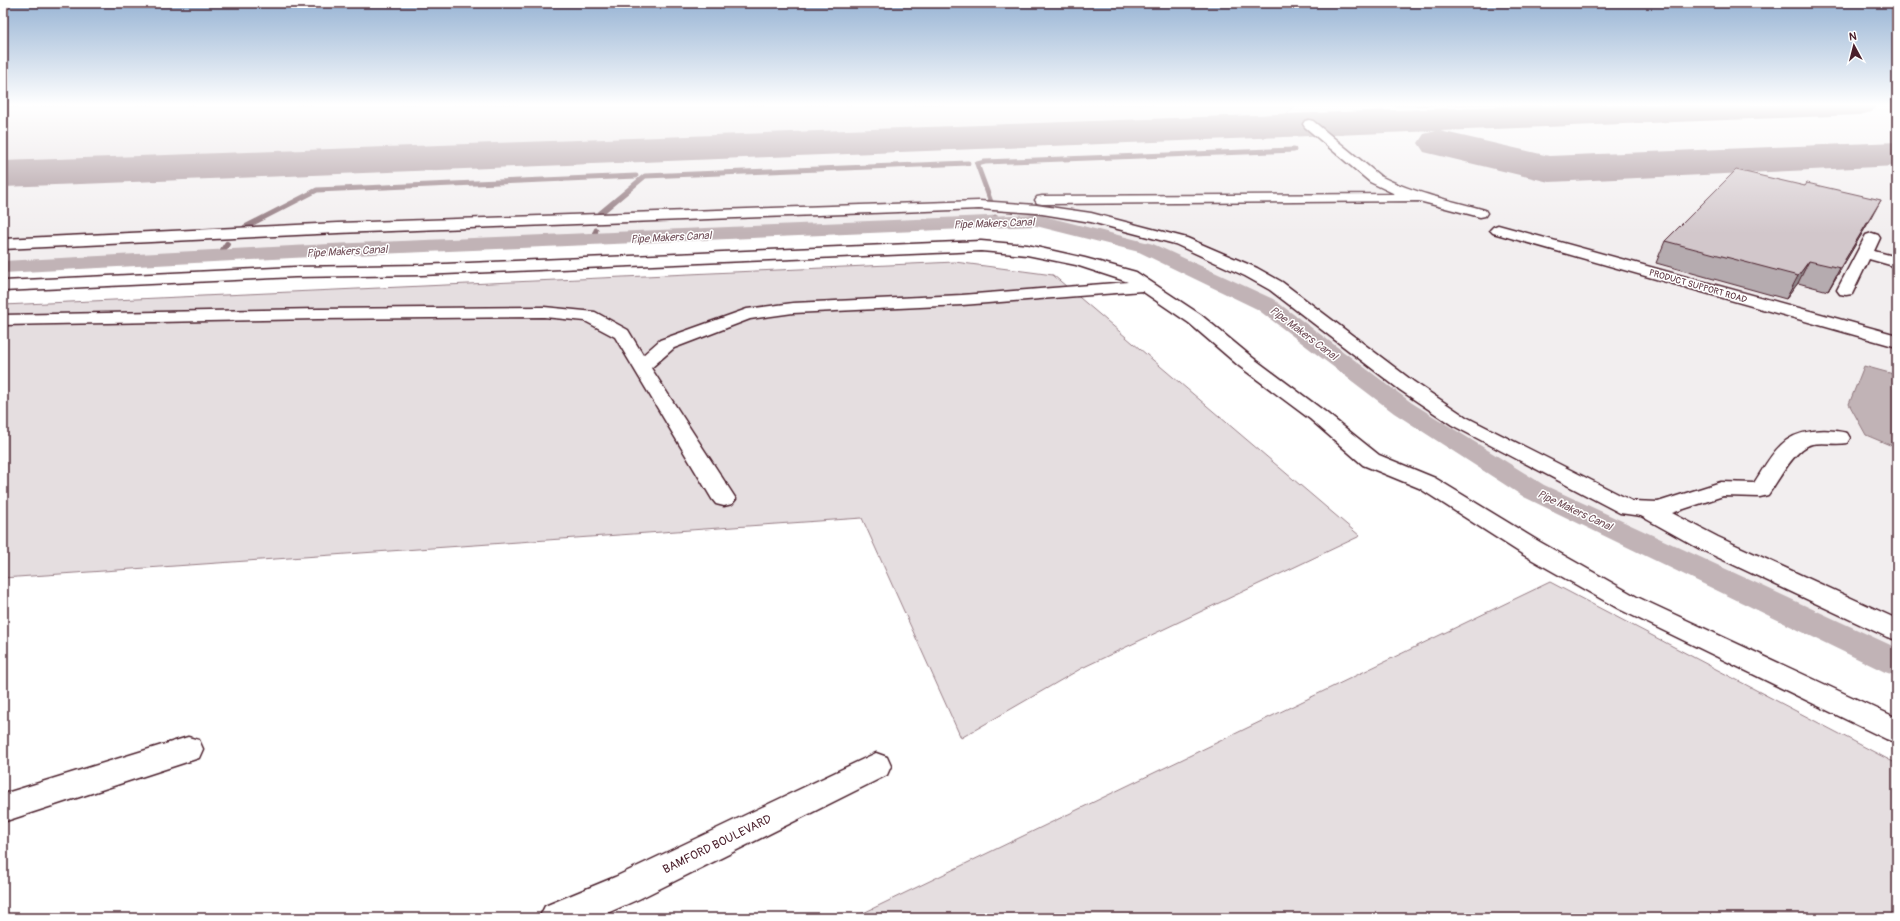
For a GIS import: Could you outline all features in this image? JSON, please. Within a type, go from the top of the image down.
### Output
[{"type":"street","points":[[1336,147],[1374,179],[1385,186],[1404,193],[1480,213]]},
{"type":"street","points":[[1012,206],[1023,201],[1075,199],[1190,200],[1421,197]]},
{"type":"street","points":[[3,244],[346,228],[979,205],[1012,206],[1091,218],[1181,241],[1251,272],[1276,286],[1407,386],[1459,421],[1628,508],[1659,509],[1721,489],[1760,490],[1789,449],[1807,438],[1839,438]]},
{"type":"street","name":"PRODUCT SUPPORT ROAD","points":[[1498,230],[1896,340]]},
{"type":"street","points":[[1846,290],[1872,238]]},
{"type":"street","points":[[3,286],[295,272],[421,270],[981,246],[1027,250],[1079,261],[1130,276],[1195,319],[1246,362],[1317,415],[1371,460],[1427,483],[1532,548],[1628,603],[1897,731]]},
{"type":"street","points":[[1864,253],[1897,262]]},
{"type":"street","points":[[641,368],[667,344],[747,314],[793,308],[962,300],[1145,286]]},
{"type":"street","points":[[3,320],[318,314],[544,312],[589,316],[622,334],[641,368],[724,499]]},
{"type":"street","points":[[1645,508],[1709,543],[1897,630]]},
{"type":"street","points":[[3,808],[188,749]]},
{"type":"street","name":"BAMFORD BOULEVARD","points":[[557,918],[627,888],[876,766]]},
{"type":"shaded area","points":[[3,147],[1897,147],[1897,663],[1534,491],[1403,408],[1265,304],[1146,248],[1036,220],[330,250],[3,267]]},
{"type":"shaded area","points":[[3,147],[429,147],[3,163]]},
{"type":"shaded area","points":[[955,262],[1053,275],[1360,536],[1082,668],[961,738],[862,518],[3,578],[3,305]]},
{"type":"shaded area","points":[[1864,366],[1897,375],[1897,448],[1866,435],[1849,404]]},
{"type":"shaded area","points":[[1550,582],[1897,764],[1897,918],[853,918]]},
{"type":"building","points":[[1736,170],[1805,186],[1807,183],[1881,200],[1840,268],[1809,261],[1798,276],[1665,241]]},
{"type":"waterway","points":[[991,202],[977,164],[985,162],[1294,150]]},
{"type":"waterway","points":[[597,216],[645,176],[968,163]]},
{"type":"waterway","points":[[245,227],[317,190],[636,176]]},
{"type":"waterway","name":"Pipe Makers Canal","points":[[995,217],[997,222]]},
{"type":"waterway","name":"Pipe Makers Canal","points":[[3,267],[330,250],[1036,220],[1146,248],[1265,304],[1403,408],[1534,491],[1897,663]]},
{"type":"waterway","points":[[595,234],[596,230]]},
{"type":"waterway","name":"Pipe Makers Canal","points":[[594,239],[595,233]]},
{"type":"waterway","points":[[219,256],[227,244]]},
{"type":"taxiway","points":[[3,174],[719,147]]},
{"type":"taxiway","points":[[1455,147],[1549,169],[1897,154]]}]
